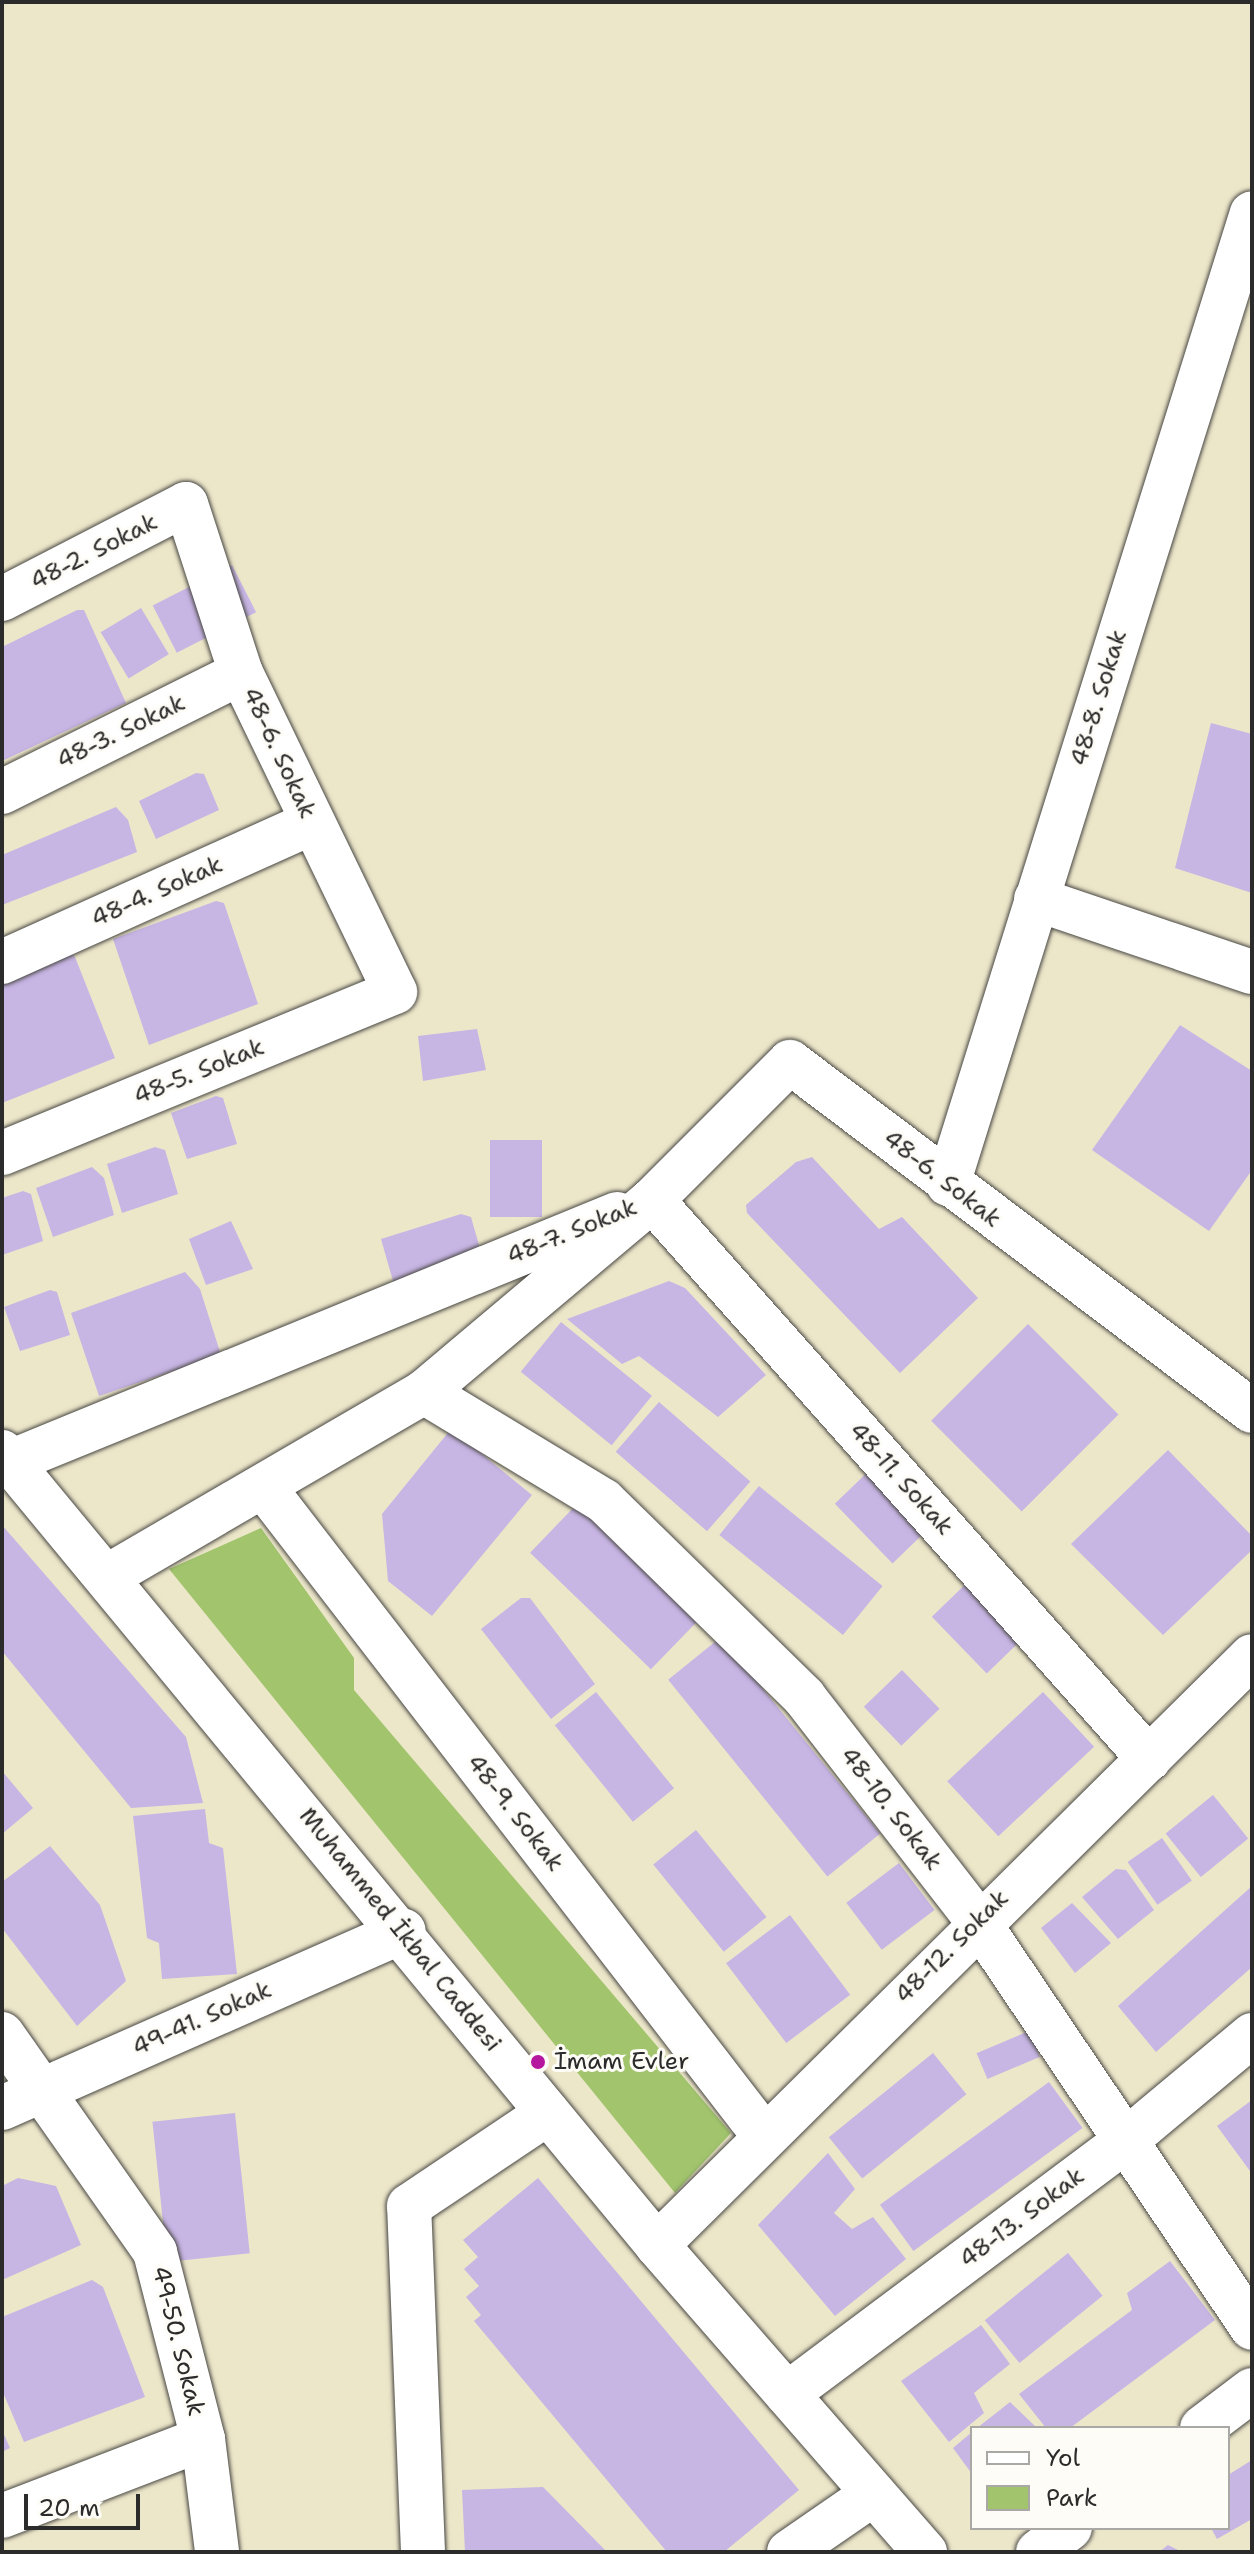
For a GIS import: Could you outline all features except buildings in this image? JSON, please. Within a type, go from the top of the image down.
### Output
[{"type":"street","name":"48-8. Sokak","points":[[948,1184],[1252,213]]},
{"type":"street","name":"48-2. Sokak","points":[[2,599],[186,504]]},
{"type":"street","name":"48-6. Sokak","points":[[186,504],[241,673],[395,992]]},
{"type":"street","name":"48-3. Sokak","points":[[2,792],[241,673]]},
{"type":"street","name":"48-4. Sokak","points":[[2,962],[312,823]]},
{"type":"street","points":[[1036,899],[1252,972]]},
{"type":"street","name":"48-5. Sokak","points":[[2,1153],[395,992]]},
{"type":"street","name":"48-6. Sokak","points":[[652,1200],[790,1062],[1252,1411]]},
{"type":"street","name":"48-7. Sokak","points":[[108,1576],[266,1490],[424,1392],[652,1200]]},
{"type":"street","name":"48-7. Sokak","points":[[6,1457],[652,1200]]},
{"type":"street","name":"48-11. Sokak","points":[[652,1200],[1149,1759]]},
{"type":"street","name":"48-10. Sokak","points":[[424,1392],[604,1501],[804,1697],[977,1920],[1130,2137],[1252,2328]]},
{"type":"street","name":"Muhammed İkbal Caddesi","points":[[6,1457],[404,1931],[657,2245],[925,2552]]},
{"type":"street","name":"48-9. Sokak","points":[[266,1490],[765,2137]]},
{"type":"street","name":"48-12. Sokak","points":[[657,2245],[977,1920],[1149,1759],[1252,1656]]},
{"type":"street","name":"49-41. Sokak","points":[[2,2108],[404,1931]]},
{"type":"street","name":"49-50. Sokak","points":[[2,2034],[45,2088],[155,2252],[203,2439],[217,2552]]},
{"type":"street","name":"48-13. Sokak","points":[[787,2394],[1130,2137],[1252,2035]]},
{"type":"street","points":[[423,2552],[409,2206],[548,2113]]},
{"type":"street","points":[[1205,2426],[1252,2390]]},
{"type":"street","points":[[2,2516],[203,2439]]},
{"type":"street","points":[[789,2552],[873,2494]]},
{"type":"street","points":[[1038,2552],[1067,2530]]},
{"type":"green space","points":[[261,1528],[354,1658],[354,1690],[731,2133],[675,2193],[169,1569]]},
{"type":"place","name":"İmam Evler","points":[[538,2062]]}]
